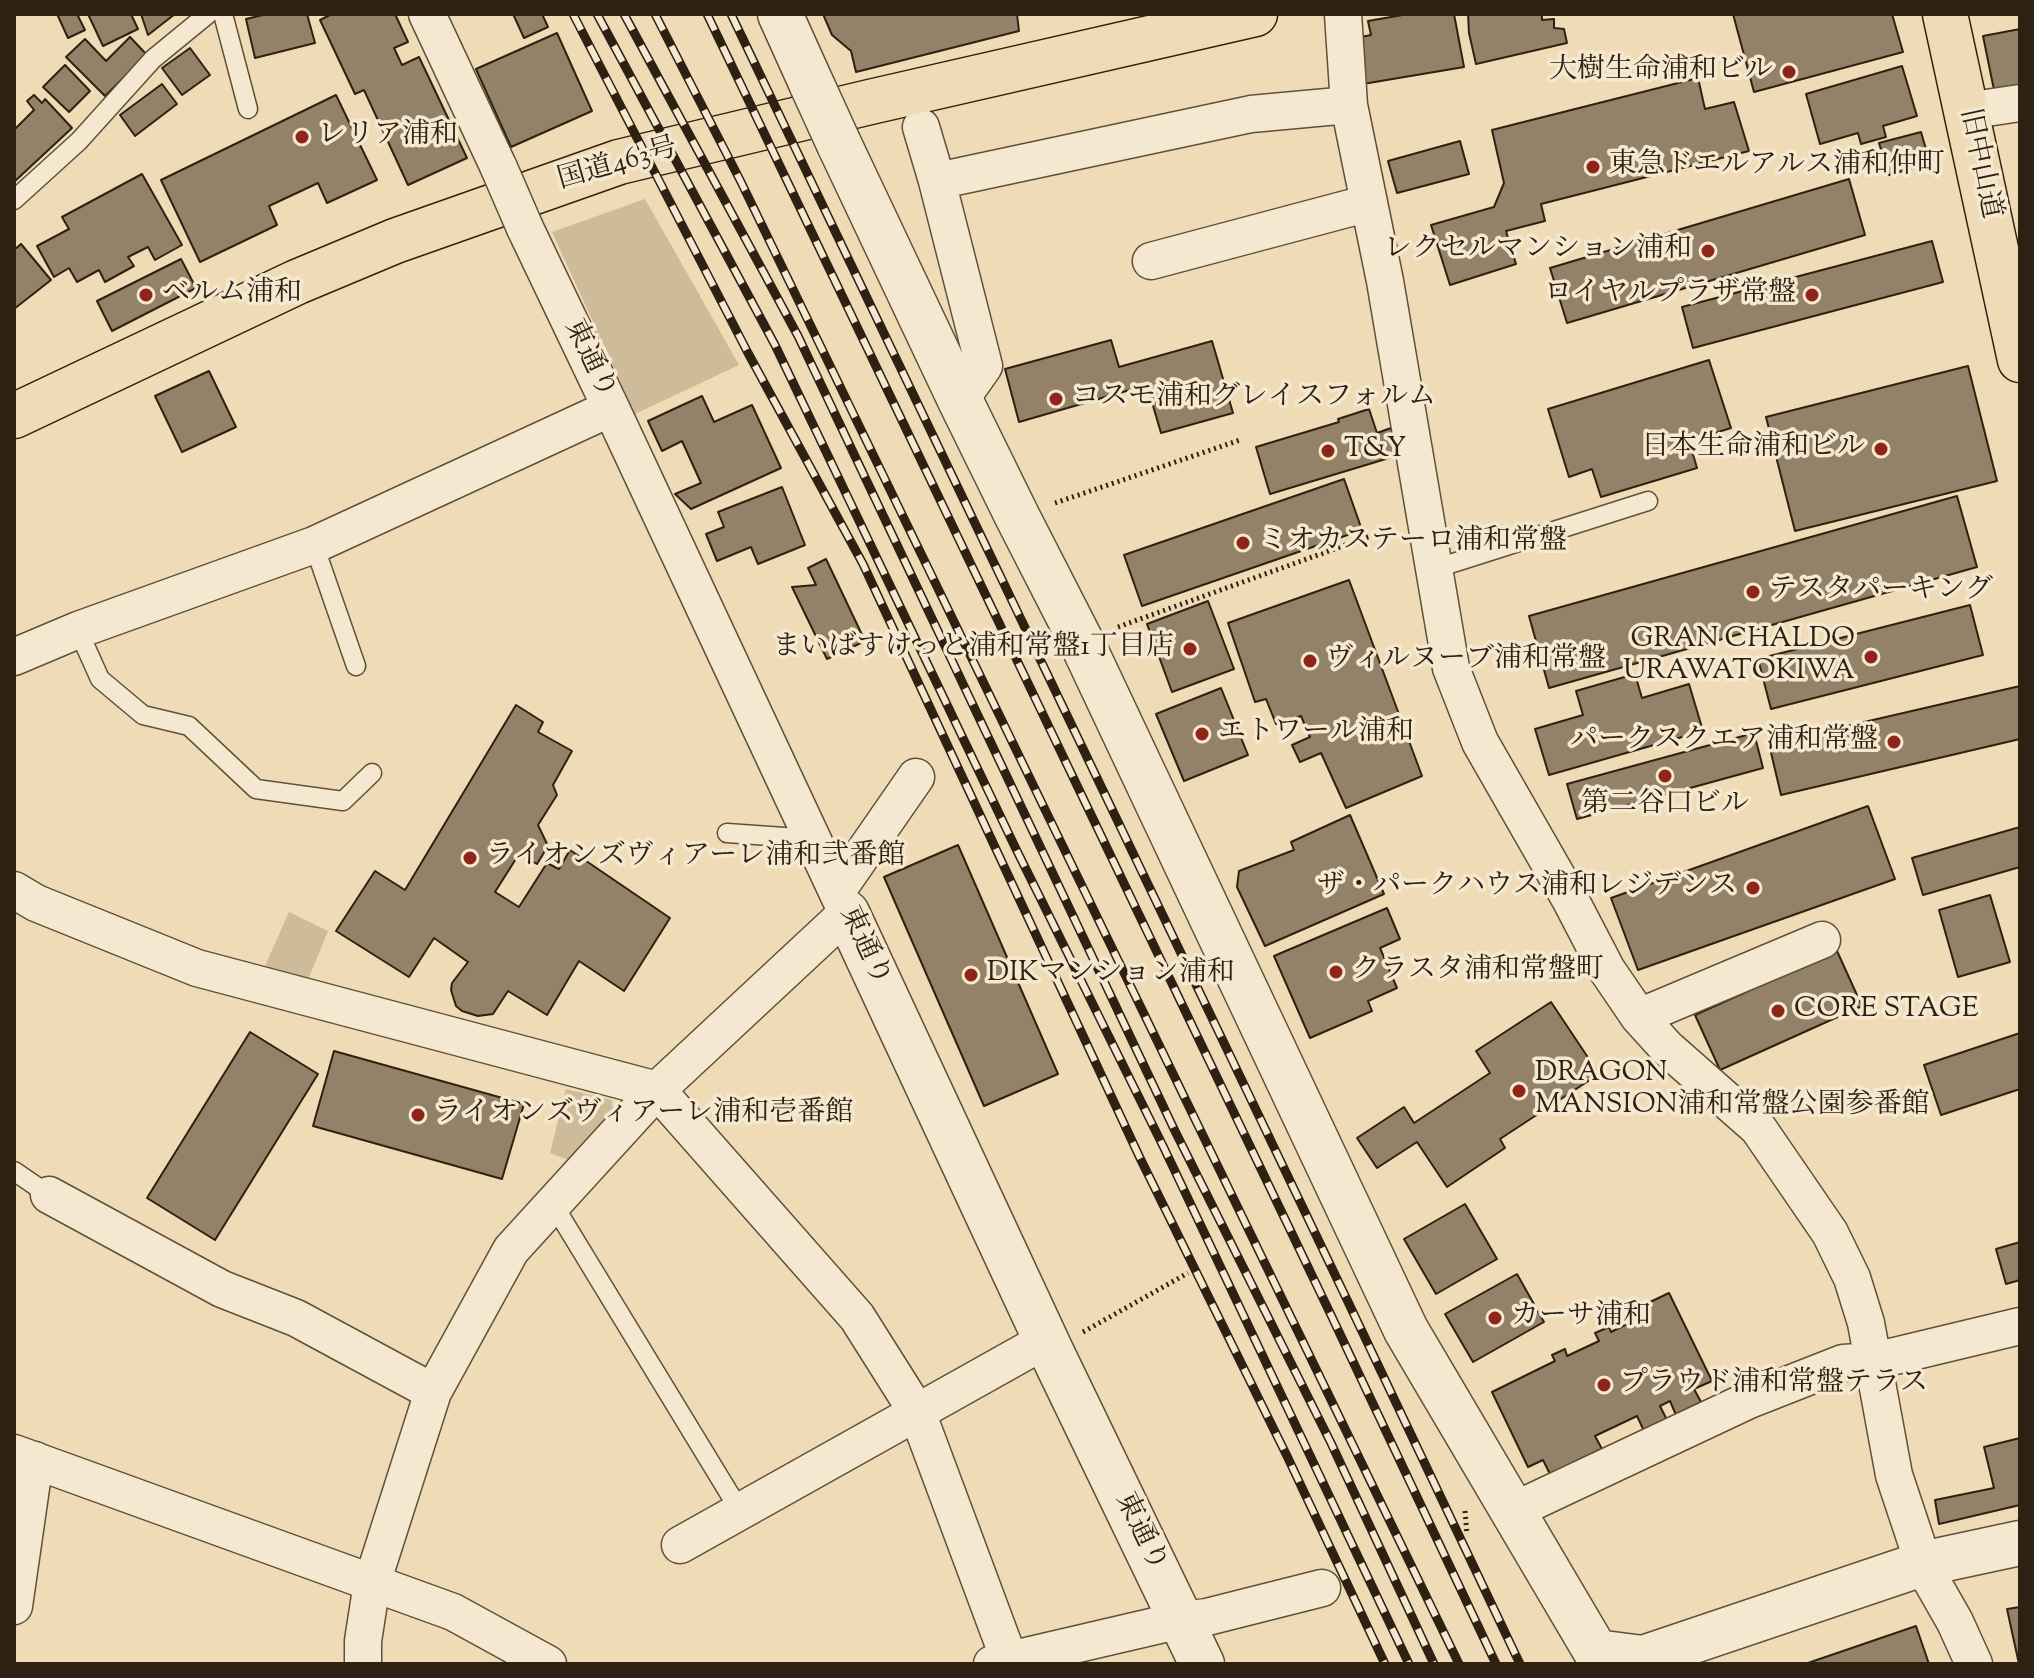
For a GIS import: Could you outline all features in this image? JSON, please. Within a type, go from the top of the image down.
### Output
[{"type":"main road","name":"国道463号","points":[[14,416],[297,282],[395,241],[619,162],[1255,14]]},
{"type":"main road","name":"旧中山道","points":[[1945,14],[2020,360]]},
{"type":"street","name":"東通り","points":[[427,14],[1049,1345],[1202,1664]]},
{"type":"street","points":[[780,14],[960,400],[1081,641],[1406,1330],[1513,1511],[1593,1658],[1643,1658],[1922,1564],[2020,1543]]},
{"type":"street","points":[[1343,14],[1349,105],[1451,668],[1480,742],[1607,970],[1639,1017],[1667,1048],[1758,1128],[1830,1233],[1852,1278],[1866,1323],[1894,1475],[1922,1564],[1955,1622],[1974,1664]]},
{"type":"street","points":[[1966,111],[2020,103]]},
{"type":"street","points":[[937,181],[1251,114],[1349,105]]},
{"type":"street","points":[[921,127],[984,366],[960,400]]},
{"type":"street","points":[[1151,261],[1369,203]]},
{"type":"street","points":[[14,657],[78,630],[314,545],[611,408]]},
{"type":"street","points":[[363,1664],[363,1641],[372,1583],[433,1392],[511,1250],[657,1090],[842,902],[916,777]]},
{"type":"street","points":[[14,890],[36,903],[197,968],[657,1090],[857,1317],[917,1412],[1000,1661],[1181,1620],[1207,1617],[1322,1588]]},
{"type":"street","points":[[1639,1017],[1822,940]]},
{"type":"street","points":[[49,1195],[222,1289],[296,1318],[433,1392]]},
{"type":"street","points":[[1513,1511],[1749,1400],[1843,1363],[1874,1361],[2020,1326]]},
{"type":"street","points":[[680,1545],[917,1412],[1049,1345]]},
{"type":"street","points":[[14,1606],[24,1456],[453,1612],[548,1664]]},
{"type":"lane","points":[[14,200],[79,141],[153,59],[208,14]]},
{"type":"lane","points":[[223,14],[248,109]]},
{"type":"lane","points":[[1434,569],[1648,501]]},
{"type":"lane","points":[[314,545],[356,666]]},
{"type":"lane","points":[[78,630],[100,679],[143,715],[189,726],[256,789],[343,801],[372,773]]},
{"type":"lane","points":[[727,833],[813,839]]},
{"type":"lane","points":[[14,1171],[49,1195]]},
{"type":"lane","points":[[553,1204],[740,1511]]},
{"type":"path","points":[[1017,516],[1240,440]]},
{"type":"path","points":[[1081,641],[1425,516]]},
{"type":"path","points":[[1049,1345],[1188,1273]]},
{"type":"path","points":[[1464,1502],[1467,1535]]},
{"type":"shaded area","points":[[645,199],[739,365],[635,414],[552,232]]},
{"type":"shaded area","points":[[289,912],[328,931],[308,980],[264,968]]},
{"type":"shaded area","points":[[566,1089],[611,1100],[615,1114],[574,1162],[550,1153]]},
{"type":"building","points":[[57,14],[77,14],[85,30],[68,38]]},
{"type":"building","points":[[88,14],[131,14],[138,29],[103,46]]},
{"type":"building","points":[[141,14],[175,14],[148,35]]},
{"type":"building","points":[[267,14],[307,14],[315,43],[255,58],[246,19]]},
{"type":"building","points":[[332,14],[395,14],[408,42],[394,48],[402,65],[419,57],[467,158],[408,185],[364,90],[355,94],[320,20]]},
{"type":"building","points":[[513,14],[542,14],[548,27],[524,38]]},
{"type":"building","points":[[823,14],[1017,14],[1019,31],[856,72],[851,51],[832,35]]},
{"type":"building","points":[[1408,14],[1454,14],[1464,67],[1363,84],[1361,37],[1371,35],[1368,21]]},
{"type":"building","points":[[1468,14],[1542,14],[1542,20],[1554,19],[1554,28],[1564,29],[1567,43],[1476,64]]},
{"type":"building","name":"大樹生命浦和ビル","points":[[1733,14],[1892,14],[1903,52],[1754,92]]},
{"type":"building","points":[[2020,29],[2020,85],[1994,90],[1983,36]]},
{"type":"building","points":[[557,33],[592,111],[511,147],[476,69]]},
{"type":"building","points":[[130,37],[147,55],[105,96],[66,57],[85,39],[106,61]]},
{"type":"building","points":[[190,48],[210,75],[182,95],[162,68]]},
{"type":"building","points":[[65,65],[90,91],[69,112],[43,87]]},
{"type":"building","points":[[1902,66],[1917,116],[1883,126],[1886,137],[1861,144],[1858,133],[1820,144],[1806,94]]},
{"type":"building","name":"東急ドエルアルス浦和仲町","points":[[1698,78],[1705,109],[1734,102],[1749,151],[1541,204],[1545,221],[1506,231],[1516,264],[1450,285],[1431,225],[1494,207],[1504,183],[1492,130]]},
{"type":"building","points":[[162,84],[177,104],[135,136],[120,115]]},
{"type":"building","points":[[34,95],[42,103],[45,99],[72,128],[14,182],[14,130],[34,110],[27,101]]},
{"type":"building","name":"レリア浦和","points":[[336,95],[377,180],[327,203],[318,183],[269,206],[277,225],[200,262],[161,180]]},
{"type":"building","points":[[1921,132],[1930,163],[1889,175],[1879,143]]},
{"type":"building","points":[[1460,141],[1469,174],[1397,193],[1388,161]]},
{"type":"building","points":[[142,174],[182,245],[155,260],[148,247],[128,257],[134,266],[105,282],[99,270],[77,282],[69,268],[54,277],[37,246],[69,229],[62,217]]},
{"type":"building","name":"レクセルマンション浦和","points":[[1849,179],[1865,235],[1567,323],[1550,268]]},
{"type":"building","name":"ロイヤルプラザ常盤","points":[[1932,241],[1943,282],[1693,348],[1682,307]]},
{"type":"building","points":[[21,244],[51,280],[14,309],[14,250]]},
{"type":"building","name":"ベルム浦和","points":[[181,259],[196,288],[112,331],[97,301]]},
{"type":"building","name":"コスモ浦和グレイスフォルム","points":[[1111,340],[1119,367],[1212,341],[1233,413],[1161,433],[1147,385],[1019,422],[1005,369]]},
{"type":"building","points":[[1709,360],[1731,428],[1689,441],[1697,468],[1601,497],[1592,469],[1569,477],[1548,409]]},
{"type":"building","name":"日本生命浦和ビル","points":[[1968,366],[1997,481],[1795,531],[1766,417]]},
{"type":"building","points":[[209,371],[236,427],[182,452],[155,396]]},
{"type":"building","points":[[702,396],[714,422],[752,405],[781,468],[691,509],[675,494],[701,483],[682,441],[662,451],[648,421]]},
{"type":"building","name":"T&Y","points":[[1369,409],[1377,433],[1391,428],[1399,455],[1270,494],[1256,447],[1339,422],[1338,419]]},
{"type":"building","name":"ミオカステーロ浦和常盤","points":[[1344,479],[1362,530],[1142,606],[1124,555]]},
{"type":"building","points":[[782,487],[805,545],[758,564],[751,547],[717,561],[706,534],[724,527],[718,512]]},
{"type":"building","name":"テスタパーキング","points":[[1957,496],[1977,567],[1549,688],[1529,616]]},
{"type":"building","points":[[826,559],[865,641],[827,659],[792,587],[816,585],[808,568]]},
{"type":"building","name":"ヴィルヌーブ浦和常盤","points":[[1349,580],[1422,776],[1346,808],[1321,753],[1300,762],[1292,745],[1310,737],[1301,716],[1276,724],[1266,699],[1255,702],[1228,623]]},
{"type":"building","points":[[1208,601],[1234,669],[1172,692],[1147,624]]},
{"type":"building","name":"GRAN CHALDO URAWATOKIWA","points":[[1970,605],[1983,655],[1771,709],[1758,659]]},
{"type":"building","points":[[1635,674],[1642,698],[1689,684],[1703,731],[1549,775],[1535,729],[1583,715],[1576,691]]},
{"type":"building","name":"パークスクエア浦和常盤","points":[[2020,686],[2020,739],[1781,795],[1769,744]]},
{"type":"building","name":"エトワール浦和","points":[[1221,688],[1248,755],[1184,781],[1156,714]]},
{"type":"building","name":"ライオンズヴィアーレ浦和弐番館","points":[[516,705],[543,722],[538,732],[572,751],[553,785],[557,795],[538,825],[548,846],[537,864],[519,854],[495,892],[519,907],[547,863],[559,869],[570,850],[670,918],[624,991],[579,961],[547,1015],[508,991],[493,1014],[478,1016],[456,1006],[451,990],[452,983],[468,962],[434,938],[409,977],[336,931],[375,871],[405,890]]},
{"type":"building","name":"第二谷口ビル","points":[[1754,733],[1763,768],[1577,819],[1567,784]]},
{"type":"building","name":"ザ・パークハウス浦和レジデンス","points":[[1868,806],[1895,879],[1638,970],[1611,898]]},
{"type":"building","points":[[1350,815],[1384,894],[1265,946],[1237,887],[1239,871],[1294,850],[1291,842]]},
{"type":"building","points":[[2020,827],[2020,867],[1923,895],[1912,858]]},
{"type":"building","name":"DIKマンション浦和","points":[[958,845],[1058,1074],[984,1106],[884,877]]},
{"type":"building","points":[[1990,895],[2010,962],[1958,977],[1939,910]]},
{"type":"building","name":"クラスタ浦和常盤町","points":[[1387,908],[1400,939],[1380,948],[1397,988],[1368,1001],[1372,1011],[1310,1038],[1274,956]]},
{"type":"building","name":"CORE STAGE","points":[[1837,951],[1862,1006],[1720,1070],[1695,1015]]},
{"type":"building","name":"DRAGON MANSION浦和常盤公園参番館","points":[[1551,1002],[1599,1074],[1500,1139],[1505,1148],[1447,1187],[1417,1142],[1377,1168],[1357,1138],[1404,1107],[1414,1123],[1490,1073],[1476,1051]]},
{"type":"building","points":[[250,1032],[318,1074],[215,1240],[147,1198]]},
{"type":"building","points":[[2020,1033],[2020,1089],[1941,1115],[1924,1065]]},
{"type":"building","name":"ライオンズヴィアーレ浦和壱番館","points":[[334,1051],[524,1104],[502,1179],[313,1126]]},
{"type":"building","points":[[1465,1204],[1497,1259],[1436,1294],[1404,1239]]},
{"type":"building","points":[[2020,1242],[2020,1280],[2006,1284],[1996,1249]]},
{"type":"building","name":"カーサ浦和","points":[[1517,1274],[1544,1322],[1473,1362],[1445,1314]]},
{"type":"building","name":"プラウド浦和常盤テラス","points":[[1669,1293],[1712,1381],[1694,1389],[1701,1402],[1676,1415],[1670,1401],[1660,1406],[1667,1420],[1644,1431],[1637,1416],[1595,1436],[1602,1449],[1550,1474],[1543,1460],[1528,1467],[1492,1392],[1555,1361],[1552,1355],[1565,1349],[1567,1356],[1599,1341],[1595,1333],[1609,1327],[1611,1332],[1633,1321],[1629,1312]]},
{"type":"building","points":[[2020,1438],[2020,1505],[1939,1524],[1935,1500],[1994,1488],[1984,1447]]},
{"type":"building","points":[[2020,1607],[2020,1664],[2019,1664],[2007,1609]]},
{"type":"building","points":[[1916,1626],[1929,1664],[1805,1664]]},
{"type":"railway","points":[[573,14],[748,353],[863,564],[1140,1158],[1287,1456],[1385,1664]]},
{"type":"railway","points":[[597,14],[775,345],[1016,849],[1164,1148],[1409,1664]]},
{"type":"railway","points":[[624,14],[798,336],[1174,1129],[1331,1443],[1434,1664]]},
{"type":"railway","points":[[655,14],[741,182],[1459,1664]]},
{"type":"railway","points":[[707,14],[1496,1664]]},
{"type":"railway","points":[[731,14],[1520,1664]]},
{"type":"place","name":"大樹生命浦和ビル","points":[[1789,72]]},
{"type":"place","name":"レリア浦和","points":[[302,137]]},
{"type":"place","name":"東急ドエルアルス浦和仲町","points":[[1593,167]]},
{"type":"place","name":"レクセルマンション浦和","points":[[1708,251]]},
{"type":"place","name":"ベルム浦和","points":[[146,295]]},
{"type":"place","name":"ロイヤルプラザ常盤","points":[[1812,295]]},
{"type":"place","name":"コスモ浦和グレイスフォルム","points":[[1056,399]]},
{"type":"place","name":"日本生命浦和ビル","points":[[1881,449]]},
{"type":"place","name":"T&Y","points":[[1328,451]]},
{"type":"place","name":"ミオカステーロ浦和常盤","points":[[1243,543]]},
{"type":"place","name":"テスタパーキング","points":[[1753,592]]},
{"type":"place","name":"まいばすけっと浦和常盤1丁目店","points":[[1190,649]]},
{"type":"place","name":"GRAN CHALDO URAWATOKIWA","points":[[1871,657]]},
{"type":"place","name":"ヴィルヌーブ浦和常盤","points":[[1310,661]]},
{"type":"place","name":"エトワール浦和","points":[[1202,734]]},
{"type":"place","name":"パークスクエア浦和常盤","points":[[1894,742]]},
{"type":"place","name":"第二谷口ビル","points":[[1665,776]]},
{"type":"place","name":"ライオンズヴィアーレ浦和弐番館","points":[[470,858]]},
{"type":"place","name":"ザ・パークハウス浦和レジデンス","points":[[1753,888]]},
{"type":"place","name":"クラスタ浦和常盤町","points":[[1336,972]]},
{"type":"place","name":"DIKマンション浦和","points":[[971,975]]},
{"type":"place","name":"CORE STAGE","points":[[1778,1011]]},
{"type":"place","name":"DRAGON MANSION浦和常盤公園参番館","points":[[1519,1091]]},
{"type":"place","name":"ライオンズヴィアーレ浦和壱番館","points":[[418,1115]]},
{"type":"place","name":"カーサ浦和","points":[[1495,1318]]},
{"type":"place","name":"プラウド浦和常盤テラス","points":[[1604,1385]]}]
